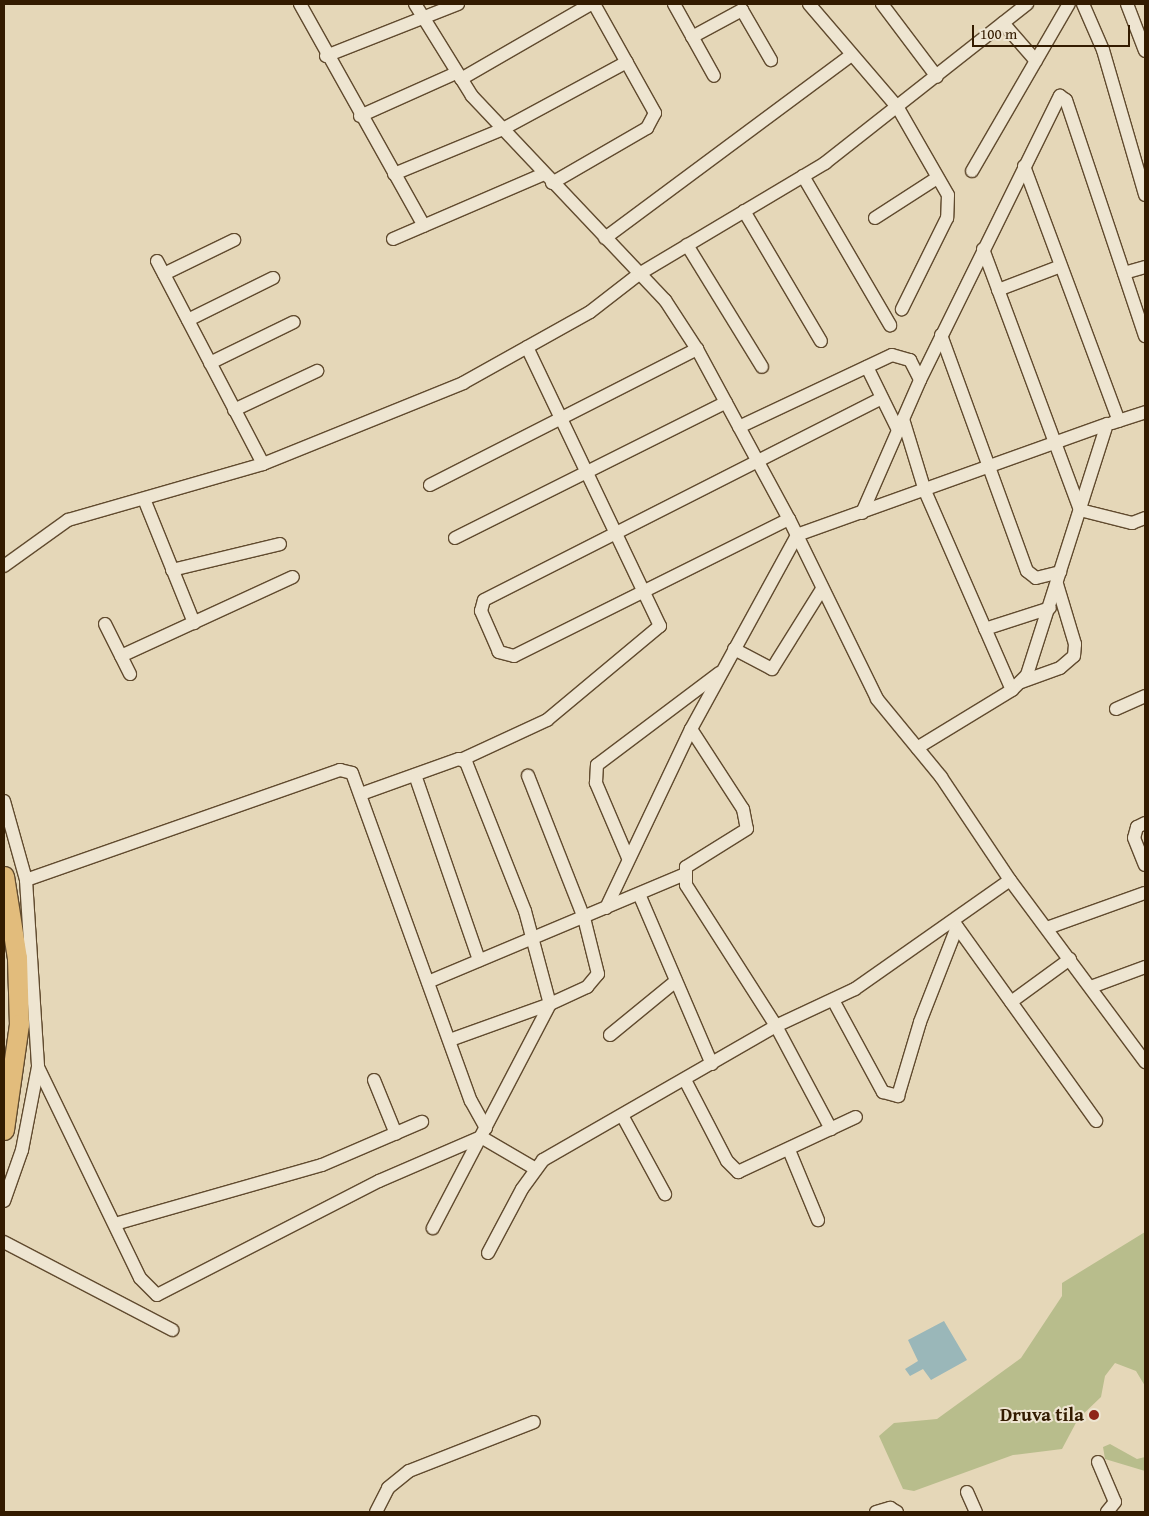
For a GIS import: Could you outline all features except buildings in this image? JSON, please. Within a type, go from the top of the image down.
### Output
[{"type":"highway","points":[[4,876],[17,958],[19,1024],[4,1130]]},
{"type":"street","points":[[300,4],[326,56],[424,226]]},
{"type":"street","points":[[416,4],[422,18],[458,76],[501,130],[665,300],[697,349],[797,534],[877,699],[917,748],[1010,880],[1145,1062]]},
{"type":"street","points":[[326,56],[458,4]]},
{"type":"street","points":[[360,116],[458,76],[593,4],[652,105],[652,122],[548,178],[393,239]]},
{"type":"street","points":[[674,4],[714,76]]},
{"type":"street","points":[[809,4],[898,108],[948,195],[950,210],[902,309]]},
{"type":"street","points":[[4,566],[68,520],[263,464],[463,382],[527,347],[590,312],[639,274],[803,176],[937,78],[1003,23],[1014,8],[1027,4]]},
{"type":"street","points":[[972,171],[1068,4]]},
{"type":"street","points":[[1083,4],[1104,50],[1145,194]]},
{"type":"street","points":[[1127,4],[1142,33],[1145,51]]},
{"type":"street","points":[[886,5],[937,78]]},
{"type":"street","points":[[692,37],[744,7],[771,60]]},
{"type":"street","points":[[1003,23],[1036,61]]},
{"type":"street","points":[[605,238],[851,54]]},
{"type":"street","points":[[394,174],[501,130],[628,62]]},
{"type":"street","points":[[862,513],[941,334],[1054,101],[1064,97],[1145,336]]},
{"type":"street","points":[[1017,686],[1050,608],[1080,510],[1113,423],[1061,266],[1024,166]]},
{"type":"street","points":[[803,176],[890,325]]},
{"type":"street","points":[[874,218],[937,178]]},
{"type":"street","points":[[744,211],[821,341]]},
{"type":"street","points":[[164,274],[234,240]]},
{"type":"street","points":[[687,245],[762,367]]},
{"type":"street","points":[[983,248],[1080,510]]},
{"type":"street","points":[[157,261],[263,464]]},
{"type":"street","points":[[998,290],[1061,266]]},
{"type":"street","points":[[1124,274],[1145,267]]},
{"type":"street","points":[[188,320],[273,278]]},
{"type":"street","points":[[210,363],[294,322]]},
{"type":"street","points":[[941,334],[988,468],[1027,571],[1036,578],[1058,578]]},
{"type":"street","points":[[361,794],[463,759],[547,720],[653,636],[660,621],[527,347]]},
{"type":"street","points":[[430,485],[697,349]]},
{"type":"street","points":[[740,427],[898,353],[910,360],[920,380]]},
{"type":"street","points":[[867,367],[882,398],[901,425],[926,491],[985,628],[1017,686]]},
{"type":"street","points":[[234,410],[317,371]]},
{"type":"street","points":[[789,519],[646,592],[514,656],[500,652],[481,611],[484,600],[882,398]]},
{"type":"street","points":[[455,538],[726,402]]},
{"type":"street","points":[[606,908],[628,858],[691,729],[797,534],[926,491],[1145,412]]},
{"type":"street","points":[[144,499],[194,622]]},
{"type":"street","points":[[1080,510],[1138,523],[1145,518]]},
{"type":"street","points":[[172,570],[280,544]]},
{"type":"street","points":[[121,656],[293,577]]},
{"type":"street","points":[[917,748],[1017,686],[1060,668],[1074,656],[1075,644],[1058,578]]},
{"type":"street","points":[[734,650],[772,669],[822,589]]},
{"type":"street","points":[[985,628],[1050,608]]},
{"type":"street","points":[[105,624],[130,674]]},
{"type":"street","points":[[628,858],[596,783],[597,766],[722,670]]},
{"type":"street","points":[[1116,709],[1145,696]]},
{"type":"street","points":[[428,982],[683,875],[694,861],[747,829],[743,809],[691,729]]},
{"type":"street","points":[[433,1228],[550,1004],[532,938],[512,877],[463,759]]},
{"type":"street","points":[[26,880],[340,770],[352,773],[474,1110],[484,1132],[534,1168]]},
{"type":"street","points":[[415,775],[479,960]]},
{"type":"street","points":[[450,1040],[550,1004],[587,987],[598,974],[584,918],[528,776]]},
{"type":"street","points":[[4,801],[26,880],[38,1067],[22,1150],[4,1201]]},
{"type":"street","points":[[1145,823],[1137,827],[1134,838],[1145,865]]},
{"type":"street","points":[[683,875],[776,1026],[831,1129]]},
{"type":"street","points":[[488,1253],[534,1168],[776,1026],[833,1000],[871,979],[955,924],[1010,880]]},
{"type":"street","points":[[1047,928],[1145,893]]},
{"type":"street","points":[[639,894],[712,1064]]},
{"type":"street","points":[[833,1000],[883,1092],[898,1096],[920,1022],[955,924]]},
{"type":"street","points":[[955,924],[1096,1120]]},
{"type":"street","points":[[1011,1002],[1070,959]]},
{"type":"street","points":[[1091,987],[1145,967]]},
{"type":"street","points":[[610,1035],[676,981]]},
{"type":"street","points":[[38,1067],[148,1291],[167,1293],[346,1197],[484,1132]]},
{"type":"street","points":[[374,1080],[396,1134]]},
{"type":"street","points":[[685,1080],[734,1170],[743,1172],[856,1117]]},
{"type":"street","points":[[623,1117],[665,1194]]},
{"type":"street","points":[[115,1224],[301,1172],[422,1122]]},
{"type":"street","points":[[789,1150],[818,1220]]},
{"type":"street","points":[[4,1242],[172,1330]]},
{"type":"street","points":[[376,1512],[388,1488],[409,1471],[534,1422]]},
{"type":"street","points":[[1098,1462],[1115,1502],[1107,1512]]},
{"type":"street","points":[[967,1492],[976,1512]]},
{"type":"street","points":[[876,1512],[890,1508],[897,1512]]},
{"type":"green space","points":[[1145,1232],[1145,1386],[1136,1371],[1115,1363],[1105,1376],[1101,1397],[1078,1419],[1062,1449],[1013,1455],[914,1491],[903,1489],[879,1436],[894,1423],[937,1419],[1021,1358],[1062,1296],[1062,1283]]},
{"type":"green space","points":[[1110,1444],[1137,1459],[1145,1457],[1145,1471],[1105,1459],[1103,1447]]},
{"type":"water","points":[[944,1321],[967,1360],[931,1380],[923,1369],[910,1376],[905,1369],[918,1361],[908,1340]]},
{"type":"place","name":"Druva tila","points":[[1094,1415]]}]
